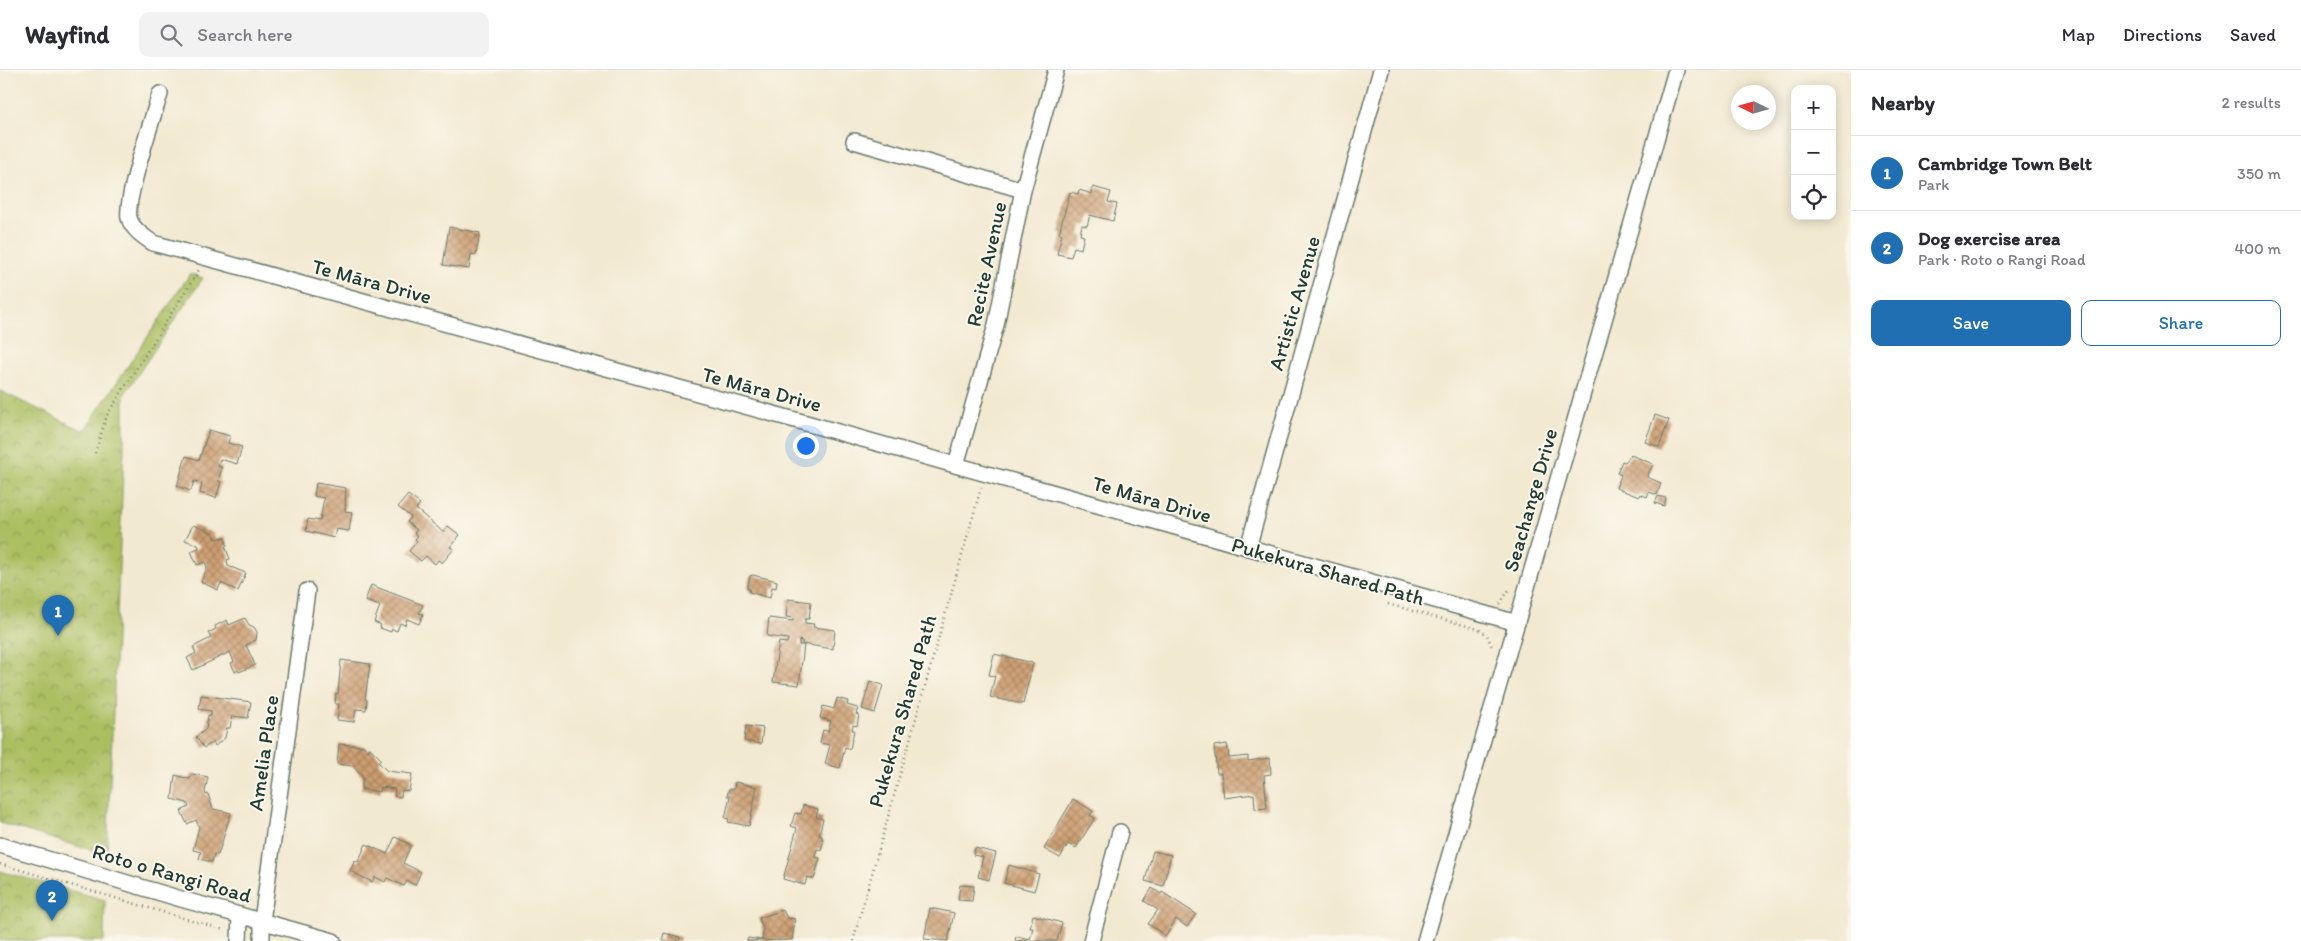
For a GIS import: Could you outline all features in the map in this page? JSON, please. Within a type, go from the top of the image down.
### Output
[{"type":"street","name":"Recite Avenue","points":[[956,465],[996,325],[1024,190],[1056,70]]},
{"type":"street","name":"Artistic Avenue","points":[[1248,548],[1381,70]]},
{"type":"street","name":"Seachange Drive","points":[[1425,941],[1676,70]]},
{"type":"street","name":"Te Māra Drive","points":[[160,94],[130,199],[129,218],[139,233],[153,243],[956,465],[1517,624]]},
{"type":"street","points":[[854,141],[1024,190]]},
{"type":"street","name":"Amelia Place","points":[[262,941],[262,921],[306,591]]},
{"type":"street","points":[[1091,941],[1120,832]]},
{"type":"street","name":"Roto o Rangi Road","points":[[0,845],[333,941]]},
{"type":"street","name":"Roto o Rangi Road","points":[[239,941],[240,915]]},
{"type":"path","points":[[95,453],[108,415],[206,258]]},
{"type":"path","points":[[972,486],[990,491]]},
{"type":"path","name":"Pukekura Shared Path","points":[[853,941],[981,488]]},
{"type":"path","name":"Pukekura Shared Path","points":[[1386,603],[1478,629],[1490,639]]},
{"type":"path","points":[[1492,654],[1490,639],[1493,630]]},
{"type":"path","points":[[0,864],[225,930]]},
{"type":"green space","points":[[190,274],[203,278],[124,395],[124,450],[107,855],[0,823],[0,391],[84,431]]},
{"type":"green space","points":[[0,871],[105,900],[104,941],[0,941]]},
{"type":"building","points":[[1093,187],[1111,192],[1108,202],[1117,204],[1113,221],[1090,215],[1087,226],[1082,225],[1080,235],[1084,236],[1081,249],[1074,247],[1071,257],[1057,254],[1062,234],[1059,233],[1070,192],[1078,194],[1079,190],[1092,194]]},
{"type":"building","points":[[449,227],[480,233],[476,255],[471,254],[469,269],[443,265]]},
{"type":"building","points":[[1655,415],[1669,420],[1659,447],[1645,442]]},
{"type":"building","points":[[209,430],[230,436],[228,443],[242,447],[237,464],[220,459],[218,466],[222,468],[218,481],[221,482],[216,498],[200,493],[202,483],[194,481],[191,491],[177,486],[186,456],[199,460]]},
{"type":"building","points":[[1631,455],[1653,464],[1647,477],[1661,483],[1657,495],[1649,492],[1647,497],[1640,494],[1639,497],[1616,488],[1621,475],[1617,473],[1622,461],[1625,462]]},
{"type":"building","points":[[316,483],[346,488],[345,511],[352,512],[349,531],[336,529],[334,538],[306,531],[308,519],[320,521],[324,498],[314,496]]},
{"type":"building","points":[[408,495],[420,504],[416,509],[443,532],[448,526],[460,535],[450,547],[454,549],[442,563],[438,560],[435,564],[426,556],[421,561],[409,551],[417,541],[415,539],[418,536],[414,533],[417,530],[407,522],[411,517],[398,507]]},
{"type":"building","points":[[1658,496],[1666,498],[1664,506],[1655,503]]},
{"type":"building","points":[[193,525],[213,533],[216,539],[225,537],[227,545],[225,546],[230,559],[227,560],[228,566],[246,573],[238,591],[221,583],[218,590],[201,582],[207,568],[205,562],[197,565],[191,551],[199,548],[198,545],[185,540]]},
{"type":"building","points":[[753,575],[777,581],[776,588],[772,587],[770,598],[749,592],[750,589],[747,589],[750,576]]},
{"type":"building","points":[[371,585],[423,605],[419,613],[423,614],[419,624],[407,619],[405,625],[400,623],[397,631],[392,629],[391,632],[380,628],[381,625],[374,622],[380,606],[365,601]]},
{"type":"building","points":[[788,599],[811,602],[809,619],[805,619],[805,623],[814,624],[813,627],[835,630],[833,649],[802,644],[802,641],[799,640],[799,645],[804,645],[799,685],[773,682],[779,642],[787,643],[788,639],[767,636],[769,618],[793,621],[793,618],[786,617]]},
{"type":"building","points":[[245,618],[249,625],[254,627],[257,632],[256,640],[246,645],[255,665],[235,672],[231,663],[234,662],[230,652],[193,670],[187,658],[196,653],[193,647],[211,638],[208,633],[216,629],[215,626],[227,620],[229,625]]},
{"type":"building","points":[[994,654],[1033,663],[1023,704],[990,697],[995,676],[989,675]]},
{"type":"building","points":[[341,660],[370,664],[365,699],[367,700],[366,710],[356,709],[354,722],[337,720],[339,704],[335,704],[336,693],[338,694]]},
{"type":"building","points":[[870,681],[883,685],[875,713],[862,709]]},
{"type":"building","points":[[201,695],[251,702],[248,718],[232,716],[230,728],[227,728],[225,738],[215,746],[213,742],[204,748],[196,737],[206,729],[208,715],[211,716],[211,711],[199,709]]},
{"type":"building","points":[[837,698],[848,701],[847,705],[858,708],[856,714],[859,715],[857,726],[853,725],[852,730],[854,730],[850,749],[845,747],[840,768],[825,764],[830,745],[820,743],[823,730],[828,731],[831,721],[820,718],[823,706],[834,709]]},
{"type":"building","points":[[746,726],[763,728],[761,744],[744,741]]},
{"type":"building","points":[[339,744],[364,746],[368,751],[370,748],[381,759],[378,762],[387,771],[412,774],[409,791],[402,790],[401,797],[394,796],[395,789],[381,787],[380,792],[361,789],[363,778],[353,766],[337,764]]},
{"type":"building","points":[[1227,744],[1229,758],[1248,756],[1248,761],[1270,758],[1271,774],[1264,775],[1267,808],[1255,809],[1254,794],[1224,798],[1221,773],[1217,773],[1214,746]]},
{"type":"building","points":[[192,774],[208,777],[205,792],[206,795],[208,794],[213,809],[231,813],[218,855],[214,854],[212,862],[199,859],[201,852],[193,850],[199,827],[196,820],[187,824],[181,811],[189,807],[187,803],[172,799],[175,775],[190,779]]},
{"type":"building","points":[[735,782],[757,787],[749,826],[728,822],[729,819],[725,818],[730,796],[727,796],[729,789],[734,789]]},
{"type":"building","points":[[1073,799],[1093,811],[1090,815],[1095,818],[1076,848],[1068,844],[1060,858],[1044,849]]},
{"type":"building","points":[[803,805],[818,809],[816,817],[823,819],[819,835],[824,840],[821,850],[817,849],[815,857],[820,858],[814,879],[807,877],[805,885],[783,879],[797,828],[791,826],[795,813],[801,814]]},
{"type":"building","points":[[395,837],[411,845],[403,863],[421,872],[415,885],[407,881],[404,886],[387,878],[385,882],[375,877],[372,882],[350,871],[355,860],[358,862],[366,844],[387,854]]},
{"type":"building","points":[[975,848],[996,853],[989,880],[978,877],[983,857],[973,855]]},
{"type":"building","points":[[1153,851],[1171,855],[1163,886],[1145,881]]},
{"type":"building","points":[[1009,865],[1039,874],[1034,891],[1004,883]]},
{"type":"building","points":[[960,885],[974,886],[972,901],[958,900]]},
{"type":"building","points":[[1152,888],[1161,894],[1162,892],[1196,914],[1187,927],[1176,919],[1166,936],[1148,924],[1158,910],[1144,901]]},
{"type":"building","points":[[930,908],[954,913],[948,941],[924,939]]},
{"type":"building","points":[[783,910],[787,918],[795,919],[792,940],[747,941],[748,938],[762,940],[763,929],[759,918]]},
{"type":"building","points":[[1033,915],[1062,923],[1057,941],[1015,941],[1016,936],[1030,939],[1033,928],[1030,928]]},
{"type":"building","points":[[664,933],[680,937],[679,941],[662,941]]},
{"type":"place","name":"Cambridge Town Belt","points":[[58,636]]},
{"type":"place","name":"Dog exercise area","points":[[52,921]]}]
